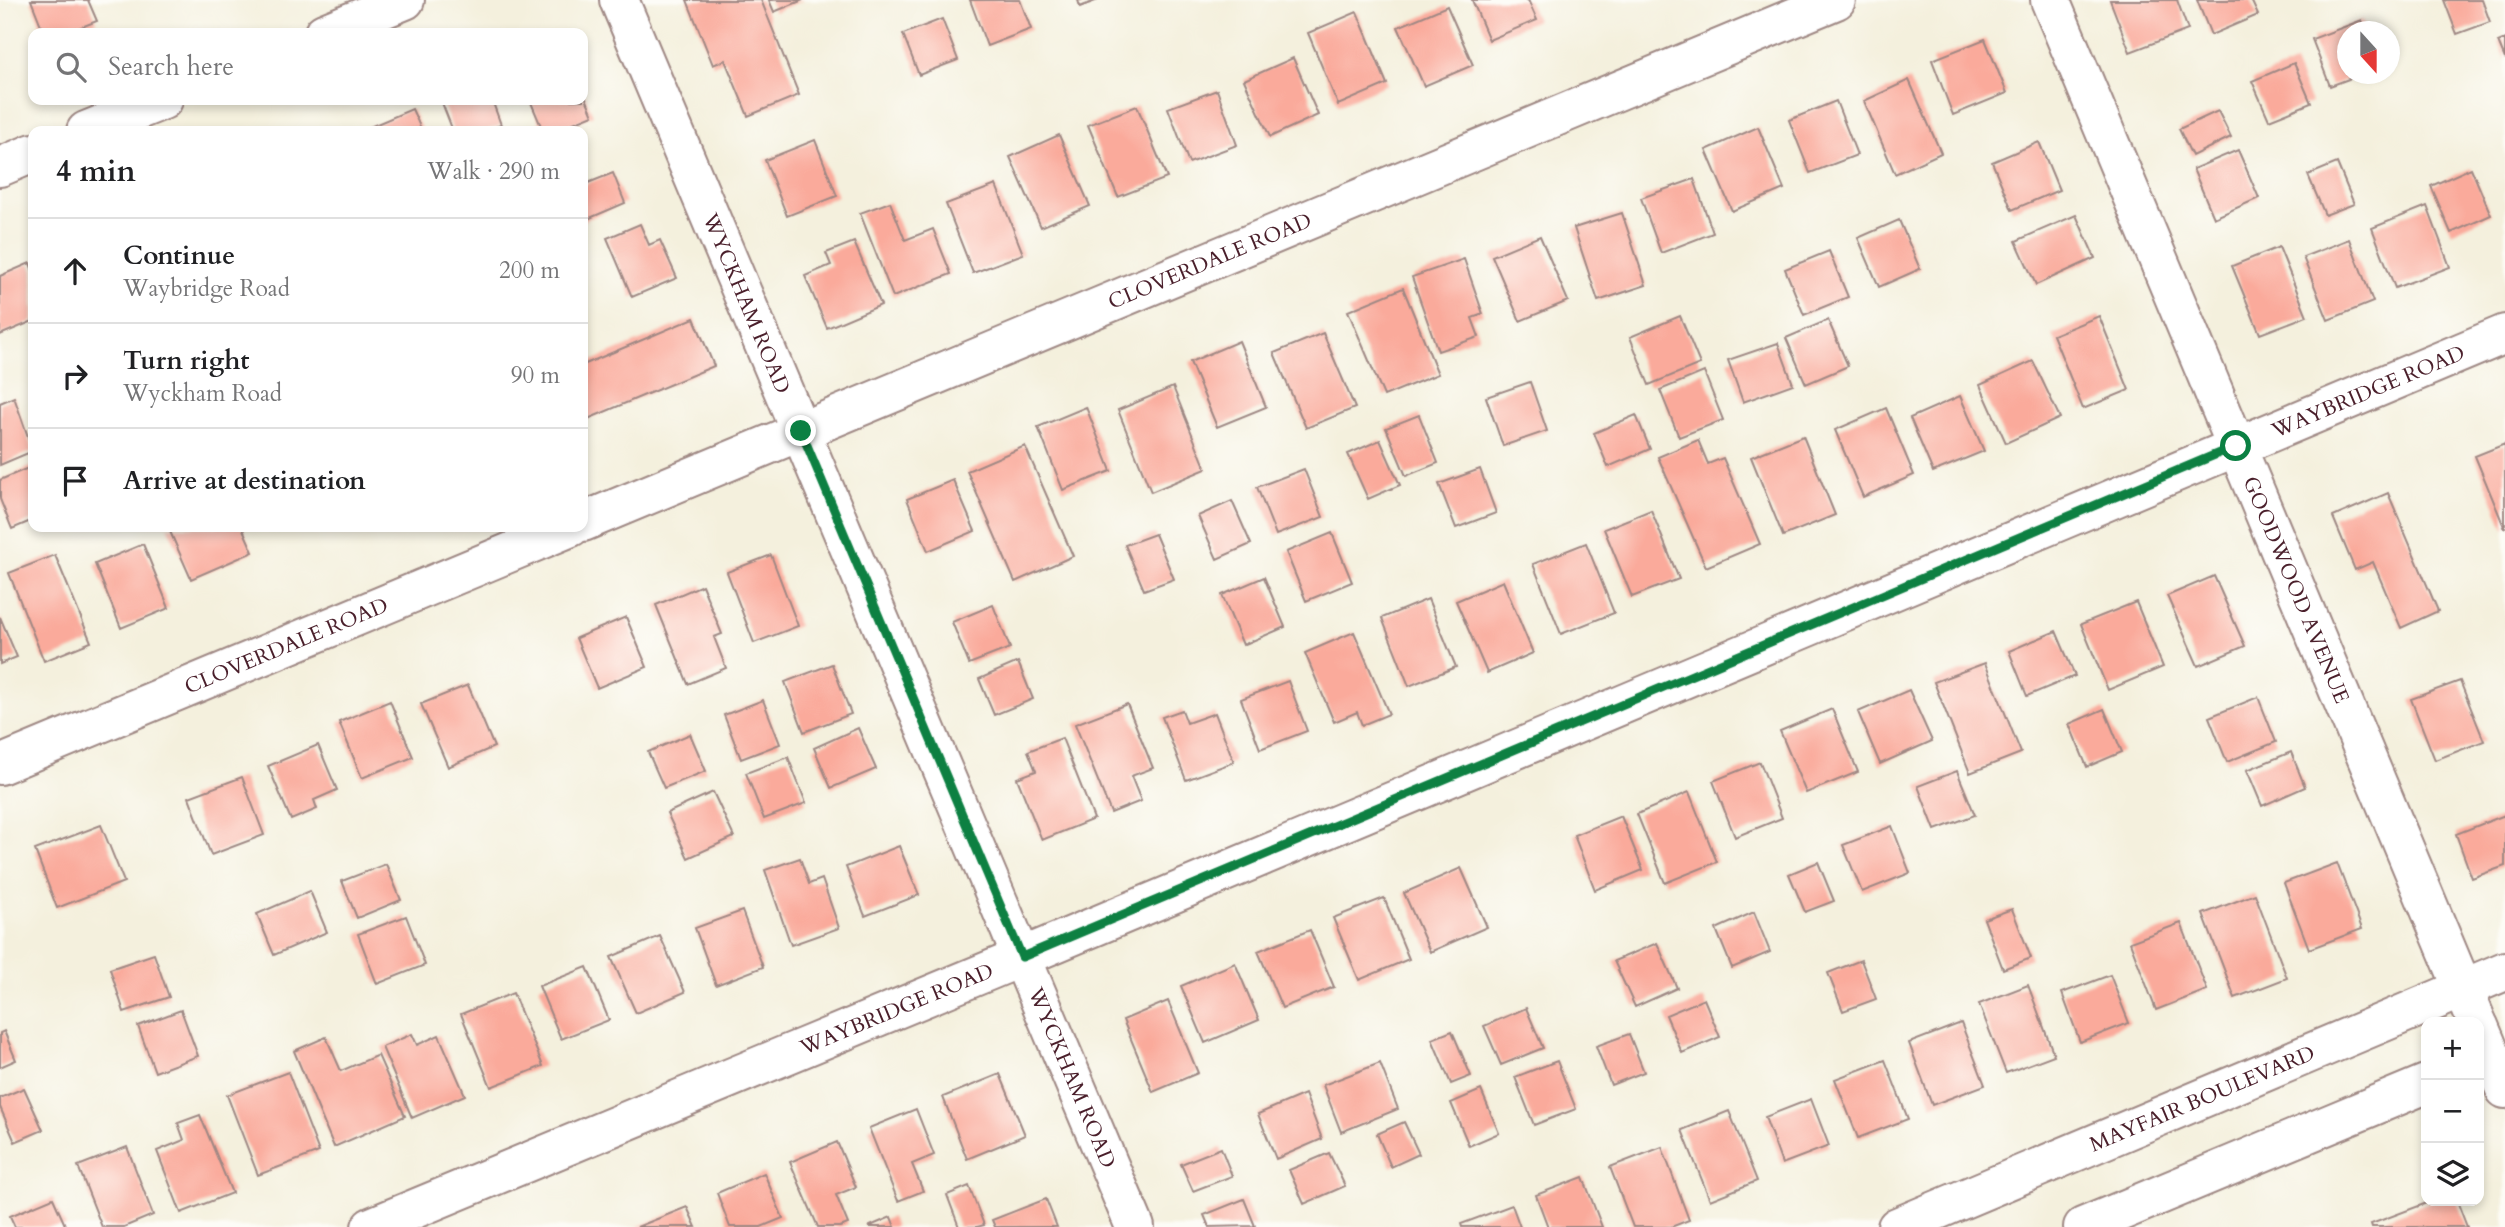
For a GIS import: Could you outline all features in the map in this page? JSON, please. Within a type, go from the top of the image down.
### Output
[{"type":"street","points":[[336,28],[405,0]]},
{"type":"street","name":"WYCKHAM ROAD","points":[[619,0],[1135,1227]]},
{"type":"street","name":"CLOVERDALE ROAD","points":[[588,520],[1836,0]]},
{"type":"street","name":"GOODWOOD AVENUE","points":[[2050,0],[2486,1042]]},
{"type":"street","points":[[98,126],[151,105]]},
{"type":"street","points":[[0,167],[28,155]]},
{"type":"street","name":"WAYBRIDGE ROAD","points":[[371,1227],[1022,957],[2505,334]]},
{"type":"street","name":"CLOVERDALE ROAD","points":[[0,765],[559,532]]},
{"type":"street","name":"MAYFAIR BOULEVARD","points":[[1897,1227],[2486,1042],[2505,971]]},
{"type":"street","points":[[2083,1227],[2421,1086]]},
{"type":"building","points":[[31,0],[88,0],[97,21],[79,28],[42,28]]},
{"type":"building","points":[[687,0],[761,0],[799,95],[748,116],[725,60],[713,65]]},
{"type":"building","points":[[769,0],[803,0],[774,12]]},
{"type":"building","points":[[970,0],[1020,0],[1031,29],[987,46]]},
{"type":"building","points":[[1078,0],[1098,0],[1080,7]]},
{"type":"building","points":[[1472,0],[1528,0],[1537,20],[1489,40]]},
{"type":"building","points":[[2110,0],[2177,0],[2188,30],[2130,52]]},
{"type":"building","points":[[2197,0],[2251,0],[2258,15],[2211,35]]},
{"type":"building","points":[[2444,0],[2482,0],[2490,22],[2457,34]]},
{"type":"building","points":[[1447,6],[1473,65],[1424,86],[1398,27]]},
{"type":"building","points":[[1357,12],[1387,84],[1338,105],[1308,33]]},
{"type":"building","points":[[942,19],[958,60],[919,75],[903,34]]},
{"type":"building","points":[[2337,30],[2337,83],[2330,86],[2312,39]]},
{"type":"building","points":[[1985,39],[2007,93],[1953,115],[1932,60]]},
{"type":"building","points":[[2505,39],[2505,59],[2498,42]]},
{"type":"building","points":[[1293,58],[1318,115],[1270,137],[1244,80]]},
{"type":"building","points":[[2294,63],[2311,103],[2269,120],[2252,81]]},
{"type":"building","points":[[1909,80],[1941,153],[1895,174],[1864,101]]},
{"type":"building","points":[[1217,90],[1237,145],[1189,163],[1168,108]]},
{"type":"building","points":[[1836,101],[1857,155],[1810,173],[1789,120]]},
{"type":"building","points":[[588,103],[593,115],[566,126],[541,126],[532,105]]},
{"type":"building","points":[[443,105],[494,105],[501,125],[498,126],[451,126]]},
{"type":"building","points":[[1137,106],[1167,178],[1118,197],[1088,125]]},
{"type":"building","points":[[412,109],[420,126],[372,126]]},
{"type":"building","points":[[2218,111],[2231,137],[2192,156],[2179,129]]},
{"type":"building","points":[[1758,127],[1784,189],[1732,211],[1706,150]]},
{"type":"building","points":[[1059,135],[1090,206],[1041,227],[1010,157]]},
{"type":"building","points":[[815,140],[837,196],[787,216],[765,160]]},
{"type":"building","points":[[2039,142],[2059,190],[2012,210],[1992,162]]},
{"type":"building","points":[[2238,150],[2259,198],[2214,218],[2193,169]]},
{"type":"building","points":[[2337,163],[2354,204],[2325,215],[2308,175]]},
{"type":"building","points":[[2471,168],[2491,215],[2451,233],[2431,186]]},
{"type":"building","points":[[613,173],[625,203],[588,219],[588,183]]},
{"type":"building","points":[[1694,179],[1713,233],[1661,253],[1641,198]]},
{"type":"building","points":[[996,185],[1023,254],[973,273],[946,204]]},
{"type":"building","points":[[890,202],[905,240],[933,229],[951,274],[893,297],[860,213]]},
{"type":"building","points":[[2427,206],[2450,267],[2395,288],[2372,228]]},
{"type":"building","points":[[1622,213],[1646,285],[1598,301],[1574,228]]},
{"type":"building","points":[[2076,215],[2095,258],[2036,285],[2016,241]]},
{"type":"building","points":[[1899,220],[1920,269],[1879,287],[1858,238]]},
{"type":"building","points":[[640,224],[649,245],[660,240],[677,278],[632,297],[607,238]]},
{"type":"building","points":[[1540,236],[1568,301],[1520,321],[1492,256]]},
{"type":"building","points":[[2349,239],[2373,302],[2328,320],[2303,257]]},
{"type":"building","points":[[854,242],[881,305],[827,328],[805,276],[831,265],[826,253]]},
{"type":"building","points":[[2279,247],[2307,316],[2260,334],[2232,266]]},
{"type":"building","points":[[1829,251],[1848,297],[1804,315],[1785,269]]},
{"type":"building","points":[[1464,259],[1483,314],[1472,318],[1479,337],[1438,351],[1412,277]]},
{"type":"building","points":[[28,264],[28,323],[0,335],[0,276]]},
{"type":"building","points":[[1403,288],[1438,374],[1384,396],[1348,311]]},
{"type":"building","points":[[1680,316],[1700,364],[1649,385],[1630,337]]},
{"type":"building","points":[[2099,316],[2129,390],[2083,409],[2053,335]]},
{"type":"building","points":[[694,318],[714,366],[588,419],[588,363]]},
{"type":"building","points":[[1828,320],[1848,366],[1806,384],[1786,338]]},
{"type":"building","points":[[1323,333],[1355,408],[1306,428],[1274,353]]},
{"type":"building","points":[[1239,341],[1266,407],[1217,427],[1190,362]]},
{"type":"building","points":[[1778,343],[1793,384],[1743,402],[1728,360]]},
{"type":"building","points":[[2033,361],[2060,418],[2006,443],[1980,385]]},
{"type":"building","points":[[1704,372],[1723,420],[1679,437],[1660,390]]},
{"type":"building","points":[[1530,382],[1547,431],[1503,446],[1486,397]]},
{"type":"building","points":[[1173,387],[1206,469],[1151,492],[1118,410]]},
{"type":"building","points":[[1960,396],[1984,451],[1933,472],[1910,418]]},
{"type":"building","points":[[14,397],[28,437],[28,453],[0,465],[0,403]]},
{"type":"building","points":[[1086,407],[1111,471],[1063,490],[1038,427]]},
{"type":"building","points":[[1886,408],[1914,475],[1863,497],[1835,430]]},
{"type":"building","points":[[1419,415],[1438,463],[1406,476],[1386,428]]},
{"type":"building","points":[[1636,415],[1650,449],[1608,467],[1594,433]]},
{"type":"building","points":[[1803,436],[1835,515],[1783,536],[1751,457]]},
{"type":"building","points":[[1380,440],[1400,485],[1368,499],[1348,454]]},
{"type":"building","points":[[1698,440],[1708,464],[1723,458],[1760,544],[1706,567],[1658,457]]},
{"type":"building","points":[[2505,444],[2505,529],[2475,456]]},
{"type":"building","points":[[1025,446],[1073,556],[1015,582],[967,471]]},
{"type":"building","points":[[28,468],[28,522],[12,529],[0,499],[0,480]]},
{"type":"building","points":[[1304,469],[1323,517],[1276,535],[1257,487]]},
{"type":"building","points":[[1480,469],[1496,513],[1456,528],[1439,484]]},
{"type":"building","points":[[953,480],[975,531],[928,551],[907,499]]},
{"type":"building","points":[[2388,493],[2438,611],[2401,628],[2373,562],[2355,570],[2333,517]]},
{"type":"building","points":[[1232,501],[1251,544],[1217,559],[1198,516]]},
{"type":"building","points":[[1651,510],[1679,579],[1632,597],[1604,529]]},
{"type":"building","points":[[170,532],[244,532],[253,552],[191,579]]},
{"type":"building","points":[[1332,533],[1352,582],[1306,601],[1286,552]]},
{"type":"building","points":[[1155,534],[1174,579],[1144,590],[1125,545]]},
{"type":"building","points":[[1586,543],[1614,613],[1561,634],[1533,564]]},
{"type":"building","points":[[143,544],[169,608],[121,628],[95,564]]},
{"type":"building","points":[[55,555],[91,642],[44,661],[9,573]]},
{"type":"building","points":[[771,555],[798,626],[754,643],[727,572]]},
{"type":"building","points":[[2214,576],[2245,646],[2198,666],[2167,596]]},
{"type":"building","points":[[1264,577],[1285,627],[1243,645],[1222,595]]},
{"type":"building","points":[[1503,581],[1533,653],[1487,673],[1456,601]]},
{"type":"building","points":[[702,585],[722,634],[714,637],[726,668],[688,684],[656,605]]},
{"type":"building","points":[[1428,599],[1456,667],[1409,686],[1382,618]]},
{"type":"building","points":[[2136,602],[2163,667],[2108,690],[2081,624]]},
{"type":"building","points":[[993,605],[1010,648],[969,664],[952,622]]},
{"type":"building","points":[[0,617],[17,657],[0,664]]},
{"type":"building","points":[[626,617],[647,667],[597,688],[576,638]]},
{"type":"building","points":[[2056,631],[2075,676],[2027,696],[2009,651]]},
{"type":"building","points":[[1354,632],[1389,714],[1362,725],[1357,712],[1334,722],[1305,653]]},
{"type":"building","points":[[1018,662],[1033,699],[994,715],[979,679]]},
{"type":"building","points":[[1985,663],[2021,753],[1970,773],[1934,682]]},
{"type":"building","points":[[832,664],[851,714],[804,732],[785,682]]},
{"type":"building","points":[[1288,681],[1307,731],[1260,749],[1241,699]]},
{"type":"building","points":[[2460,681],[2484,741],[2435,760],[2411,699]]},
{"type":"building","points":[[468,685],[494,747],[448,767],[421,704]]},
{"type":"building","points":[[1909,690],[1932,741],[1880,764],[1858,712]]},
{"type":"building","points":[[2258,697],[2276,742],[2227,762],[2209,717]]},
{"type":"building","points":[[763,700],[780,744],[741,759],[724,715]]},
{"type":"building","points":[[390,701],[413,757],[362,778],[339,722]]},
{"type":"building","points":[[1127,704],[1153,768],[1131,776],[1141,801],[1111,813],[1075,724]]},
{"type":"building","points":[[1832,709],[1858,772],[1806,793],[1780,731]]},
{"type":"building","points":[[2104,709],[2122,752],[2087,767],[2069,724]]},
{"type":"building","points":[[1182,710],[1187,723],[1215,713],[1234,762],[1186,780],[1162,717]]},
{"type":"building","points":[[858,728],[876,769],[831,788],[814,748]]},
{"type":"building","points":[[690,734],[706,771],[664,788],[648,752]]},
{"type":"building","points":[[1062,738],[1094,819],[1042,840],[1017,778],[1036,771],[1028,751]]},
{"type":"building","points":[[318,745],[337,790],[314,800],[317,809],[291,820],[268,766]]},
{"type":"building","points":[[2291,752],[2305,787],[2262,806],[2247,770]]},
{"type":"building","points":[[788,757],[806,803],[764,819],[746,773]]},
{"type":"building","points":[[1760,762],[1782,818],[1735,837],[1713,781]]},
{"type":"building","points":[[1957,771],[1975,815],[1935,830],[1918,786]]},
{"type":"building","points":[[242,777],[264,835],[211,855],[189,797]]},
{"type":"building","points":[[713,792],[734,837],[688,858],[667,813]]},
{"type":"building","points":[[1689,792],[1717,862],[1665,883],[1637,814]]},
{"type":"building","points":[[2505,815],[2505,866],[2472,878],[2456,834]]},
{"type":"building","points":[[1621,816],[1643,870],[1595,890],[1574,835]]},
{"type":"building","points":[[101,825],[124,882],[57,908],[35,850]]},
{"type":"building","points":[[1892,826],[1910,873],[1862,892],[1843,845]]},
{"type":"building","points":[[899,846],[919,895],[865,916],[846,867]]},
{"type":"building","points":[[800,858],[809,884],[822,879],[839,928],[791,945],[765,870]]},
{"type":"building","points":[[1818,862],[1834,901],[1805,912],[1789,874]]},
{"type":"building","points":[[2337,863],[2362,929],[2309,949],[2284,883]]},
{"type":"building","points":[[386,864],[401,900],[357,918],[342,881]]},
{"type":"building","points":[[1461,868],[1487,927],[1430,952],[1404,893]]},
{"type":"building","points":[[310,891],[327,932],[274,955],[257,914]]},
{"type":"building","points":[[2255,894],[2287,978],[2235,998],[2203,914]]},
{"type":"building","points":[[1384,898],[1409,959],[1359,980],[1333,918]]},
{"type":"building","points":[[2012,909],[2031,958],[2003,969],[1984,919]]},
{"type":"building","points":[[742,911],[763,967],[716,985],[695,928]]},
{"type":"building","points":[[1754,912],[1770,952],[1732,968],[1716,929]]},
{"type":"building","points":[[406,916],[425,965],[377,984],[358,934]]},
{"type":"building","points":[[2181,923],[2207,990],[2156,1010],[2130,942]]},
{"type":"building","points":[[1310,930],[1334,987],[1282,1008],[1258,951]]},
{"type":"building","points":[[660,936],[685,992],[636,1013],[611,957]]},
{"type":"building","points":[[1657,943],[1677,988],[1635,1007],[1614,961]]},
{"type":"building","points":[[154,954],[169,997],[124,1012],[110,969]]},
{"type":"building","points":[[1861,960],[1876,999],[1843,1011],[1828,973]]},
{"type":"building","points":[[1235,963],[1259,1020],[1205,1043],[1181,986]]},
{"type":"building","points":[[587,967],[609,1020],[561,1039],[539,986]]},
{"type":"building","points":[[2110,975],[2129,1023],[2080,1042],[2062,993]]},
{"type":"building","points":[[2028,985],[2054,1055],[2006,1073],[1979,1004]]},
{"type":"building","points":[[513,993],[543,1066],[491,1087],[461,1014]]},
{"type":"building","points":[[1704,999],[1720,1037],[1682,1053],[1666,1015]]},
{"type":"building","points":[[1168,1001],[1198,1073],[1153,1092],[1123,1020]]},
{"type":"building","points":[[1526,1008],[1543,1048],[1501,1065],[1484,1026]]},
{"type":"building","points":[[181,1010],[198,1056],[155,1072],[138,1026]]},
{"type":"building","points":[[1961,1023],[1985,1085],[1932,1105],[1909,1043]]},
{"type":"building","points":[[4,1031],[16,1060],[0,1067],[0,1033]]},
{"type":"building","points":[[1452,1031],[1471,1076],[1451,1084],[1432,1039]]},
{"type":"building","points":[[412,1034],[417,1045],[439,1035],[465,1095],[412,1118],[382,1047]]},
{"type":"building","points":[[1629,1034],[1644,1072],[1611,1085],[1596,1046]]},
{"type":"building","points":[[326,1037],[341,1071],[378,1055],[405,1116],[334,1147],[294,1051]]},
{"type":"building","points":[[1885,1060],[1908,1119],[1858,1138],[1835,1079]]},
{"type":"building","points":[[1557,1061],[1576,1109],[1534,1125],[1515,1077]]},
{"type":"building","points":[[1380,1063],[1398,1109],[1341,1132],[1323,1085]]},
{"type":"building","points":[[288,1072],[319,1152],[258,1175],[227,1095]]},
{"type":"building","points":[[1000,1074],[1025,1135],[967,1159],[943,1097]]},
{"type":"building","points":[[24,1088],[43,1130],[15,1142],[0,1107],[0,1098]]},
{"type":"building","points":[[1481,1090],[1499,1133],[1469,1146],[1451,1103]]},
{"type":"building","points":[[1305,1094],[1322,1139],[1276,1159],[1258,1114]]},
{"type":"building","points":[[1811,1099],[1829,1146],[1782,1164],[1765,1117]]},
{"type":"building","points":[[916,1109],[934,1155],[912,1164],[923,1191],[898,1201],[869,1128]]},
{"type":"building","points":[[1729,1111],[1757,1181],[1710,1200],[1682,1130]]},
{"type":"building","points":[[200,1115],[232,1193],[181,1213],[157,1151],[184,1140],[178,1123]]},
{"type":"building","points":[[1404,1122],[1419,1154],[1391,1167],[1377,1134]]},
{"type":"building","points":[[837,1142],[856,1187],[836,1195],[848,1224],[840,1227],[818,1227],[790,1162]]},
{"type":"building","points":[[127,1147],[153,1215],[124,1227],[102,1227],[78,1166]]},
{"type":"building","points":[[1662,1147],[1689,1220],[1671,1227],[1633,1227],[1610,1167]]},
{"type":"building","points":[[1221,1148],[1232,1176],[1193,1191],[1181,1164]]},
{"type":"building","points":[[1329,1153],[1345,1186],[1304,1204],[1289,1170]]},
{"type":"building","points":[[764,1173],[783,1218],[761,1227],[730,1227],[717,1193]]},
{"type":"building","points":[[1583,1177],[1602,1227],[1548,1227],[1536,1195]]},
{"type":"building","points":[[969,1186],[984,1225],[959,1227],[947,1195]]},
{"type":"building","points":[[53,1198],[66,1227],[15,1227],[10,1216]]},
{"type":"building","points":[[1046,1199],[1057,1227],[995,1227],[992,1220]]},
{"type":"building","points":[[1244,1199],[1255,1226],[1209,1227],[1204,1215]]},
{"type":"building","points":[[1512,1205],[1520,1227],[1462,1227],[1461,1224]]},
{"type":"building","points":[[2421,1205],[2459,1206],[2467,1227],[2372,1227],[2371,1224]]},
{"type":"building","points":[[687,1207],[696,1227],[637,1227]]},
{"type":"building","points":[[891,1217],[895,1227],[868,1227]]},
{"type":"route","points":[[801,431],[1022,957],[2236,446]]}]
